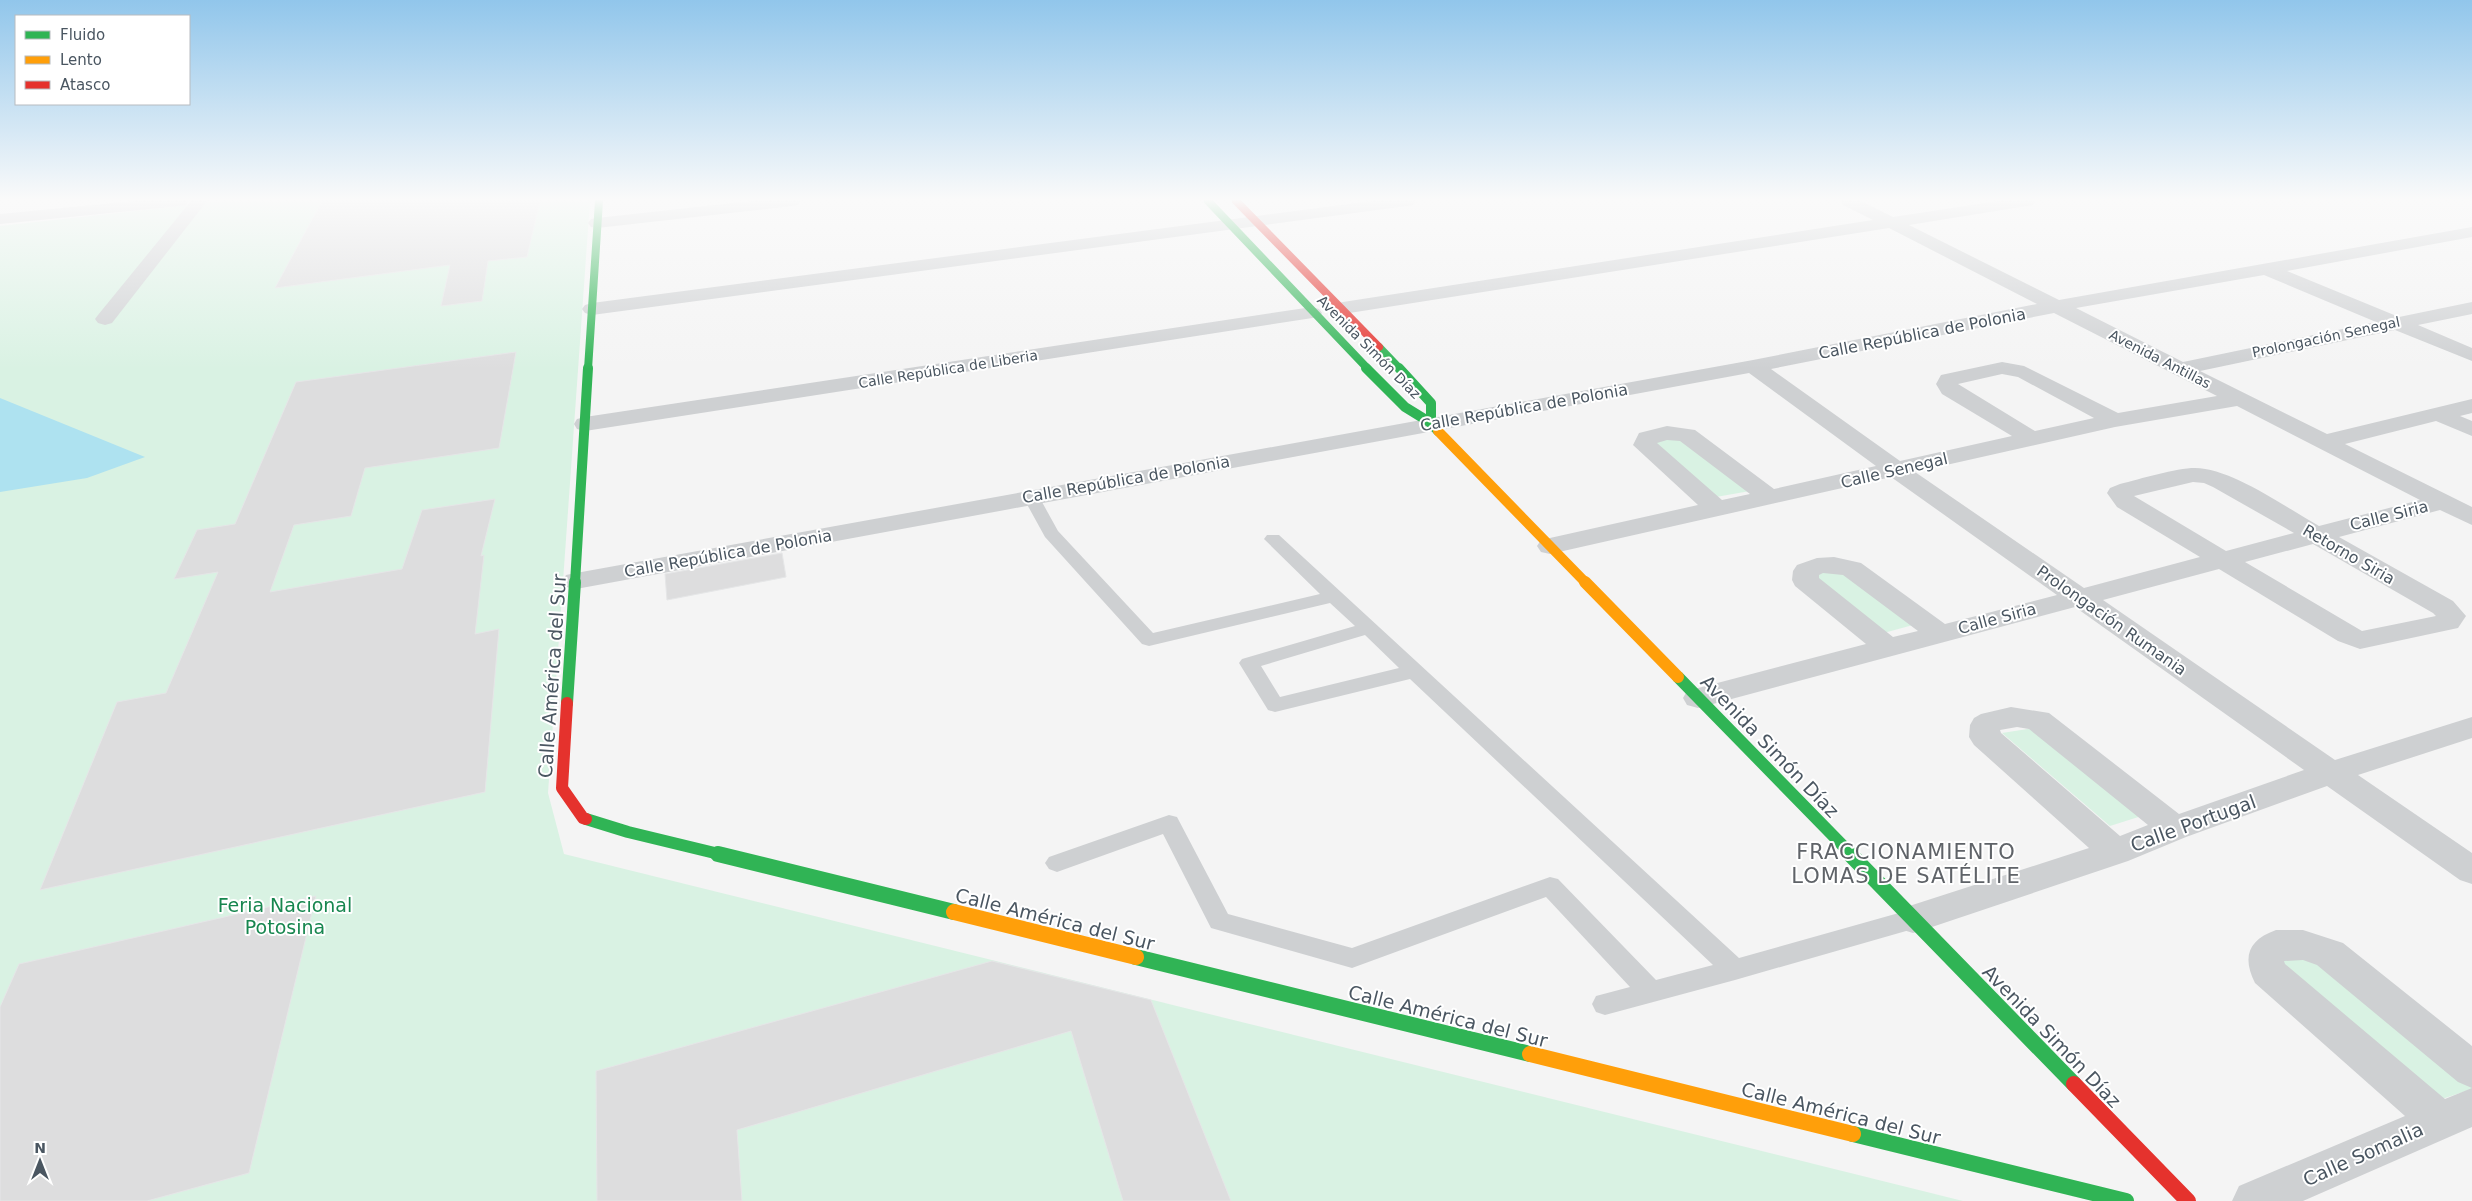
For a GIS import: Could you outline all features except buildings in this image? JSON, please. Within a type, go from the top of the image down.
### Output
[{"type":"main road","name":"Calle América del Sur","points":[[595,257],[562,788],[583,818],[628,832],[2126,1201]]},
{"type":"main road","name":"Avenida Simón Díaz","points":[[1261,257],[1312,313],[1405,407],[1431,423],[2188,1201]]},
{"type":"main road","name":"Avenida Simón Díaz","points":[[1291,257],[1343,308],[1431,403],[1431,423]]},
{"type":"street","points":[[105,319],[154,257]]},
{"type":"street","points":[[592,309],[983,257]]},
{"type":"street","points":[[1343,308],[1668,257]]},
{"type":"street","name":"Avenida Antillas","points":[[1961,257],[2472,517]]},
{"type":"street","name":"Calle República de Polonia","points":[[576,581],[1431,423],[1753,366],[2057,306],[2337,257]]},
{"type":"street","points":[[2267,270],[2472,355]]},
{"type":"street","name":"Prolongación Senegal","points":[[2180,369],[2472,308]]},
{"type":"street","name":"Calle República de Liberia","points":[[585,424],[1312,313]]},
{"type":"street","name":"Prolongación Rumania","points":[[1753,366],[1896,470],[2472,871]]},
{"type":"street","points":[[2031,438],[1950,389],[1947,384],[1950,380],[2002,368],[2012,369],[2024,372],[2116,420]]},
{"type":"street","name":"Calle Senegal","points":[[1550,546],[1896,470],[2031,438],[2116,420],[2240,399]]},
{"type":"street","points":[[2324,442],[2472,406]]},
{"type":"street","points":[[2438,414],[2472,429]]},
{"type":"street","points":[[1717,509],[1645,445],[1647,438],[1658,433],[1674,432],[1688,435],[1770,497]]},
{"type":"street","name":"Retorno Siria","points":[[2193,475],[2209,476],[2314,534],[2443,607],[2452,616],[2448,622],[2360,640],[2348,635],[2126,502],[2119,493],[2129,489],[2193,475]]},
{"type":"street","name":"Calle Siria","points":[[1698,698],[2078,596],[2442,502]]},
{"type":"street","points":[[1888,648],[1805,580],[1806,570],[1815,565],[1835,564],[1852,569],[1940,634]]},
{"type":"street","points":[[2116,852],[1985,737],[1985,725],[1997,718],[2017,715],[2038,720],[2174,828]]},
{"type":"street","name":"Calle Portugal","points":[[1913,919],[2116,852],[2174,828],[2330,773],[2472,727]]},
{"type":"street","points":[[2456,1114],[2268,972],[2265,957],[2276,945],[2303,944],[2330,954],[2472,1070]]},
{"type":"street","name":"Calle Somalia","points":[[2254,1201],[2456,1114]]},
{"type":"lane","points":[[1030,497],[1051,533],[1149,640],[1334,596]]},
{"type":"lane","points":[[1273,539],[1735,970]]},
{"type":"lane","points":[[1369,628],[1249,663],[1275,705],[1415,672]]},
{"type":"lane","points":[[1057,863],[1168,823],[1220,921],[1352,958],[1550,886],[1652,992]]},
{"type":"lane","points":[[1605,1004],[1735,970],[1913,919]]},
{"type":"green space","name":"Feria Nacional Potosina","points":[[0,257],[586,257],[548,793],[564,854],[1963,1201],[0,1201]]},
{"type":"green space","points":[[1679,436],[1750,491],[1716,497],[1650,444]]},
{"type":"green space","points":[[1840,565],[1913,625],[1880,634],[1804,572]]},
{"type":"green space","points":[[2046,726],[2151,813],[2110,826],[2002,733]]},
{"type":"green space","points":[[2321,942],[2472,1085],[2472,1089],[2433,1102],[2271,958]]},
{"type":"water","points":[[0,398],[145,457],[87,478],[0,492]]},
{"type":"traffic: fast","points":[[567,703],[595,257]]},
{"type":"traffic: fast","points":[[1260,257],[1312,313],[1405,407],[1431,423],[1438,431]]},
{"type":"traffic: fast","points":[[1379,347],[1431,403],[1431,423]]},
{"type":"traffic: fast","points":[[1678,677],[2074,1084]]},
{"type":"traffic: fast","points":[[586,819],[628,832],[954,912]]},
{"type":"traffic: fast","points":[[1136,957],[1530,1054]]},
{"type":"traffic: fast","points":[[1853,1134],[2126,1201]]},
{"type":"traffic: slow","points":[[1438,431],[1678,677]]},
{"type":"traffic: slow","points":[[954,912],[1136,957]]},
{"type":"traffic: slow","points":[[1530,1054],[1853,1134]]},
{"type":"traffic: jam","points":[[1291,257],[1379,347]]},
{"type":"traffic: jam","points":[[567,703],[562,788],[583,818],[586,819]]},
{"type":"traffic: jam","points":[[2074,1084],[2188,1201]]},
{"type":"district","name":"FRACCIONAMIENTO LOMAS DE SATÉLITE","points":[[1906,864]]}]
